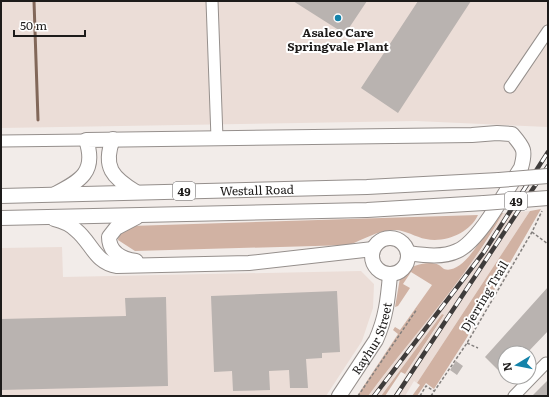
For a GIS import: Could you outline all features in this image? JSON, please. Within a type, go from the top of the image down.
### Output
[{"type":"main road","points":[[55,194],[79,180],[88,169],[90,153],[86,140],[472,134],[497,132],[512,134],[523,147],[524,155],[521,168],[476,236],[456,252],[443,255],[408,253]]},
{"type":"main road","points":[[113,139],[109,154],[110,169],[116,179],[136,192]]},
{"type":"main road","name":"Westall Road","points":[[1,196],[367,187],[548,176]]},
{"type":"main road","name":"Westall Road","points":[[1,218],[366,210],[484,204],[546,203]]},
{"type":"main road","points":[[143,214],[116,228],[109,238],[109,244],[113,252],[125,258],[154,264]]},
{"type":"main road","points":[[48,216],[77,230],[94,254],[109,265],[249,263],[373,250]]},
{"type":"main road","points":[[391,238],[402,242],[408,253],[407,263],[400,271],[384,274],[375,267],[372,261],[373,250],[380,240],[391,238]]},
{"type":"main road","name":"Rayhur Street","points":[[339,396],[381,330],[386,315],[390,274]]},
{"type":"street","points":[[212,1],[217,138]]},
{"type":"street","points":[[510,87],[548,31]]},
{"type":"street","points":[[1,141],[86,140]]},
{"type":"street","points":[[514,396],[546,363]]},
{"type":"path","name":"Djerring Trail","points":[[431,396],[467,343],[532,232],[546,203]]},
{"type":"path","points":[[532,232],[548,244]]},
{"type":"path","points":[[358,396],[417,309]]},
{"type":"path","points":[[467,343],[478,348]]},
{"type":"path","points":[[420,396],[426,386],[434,391]]},
{"type":"shaded area","points":[[1,1],[548,1],[548,127],[416,121],[1,128]]},
{"type":"shaded area","points":[[541,209],[466,339],[434,389],[426,383],[417,396],[412,396],[420,385],[417,383],[530,211]]},
{"type":"shaded area","points":[[530,211],[417,383],[414,381],[405,396],[393,396],[406,376],[405,374],[444,316],[442,314],[381,396],[368,396],[487,242],[503,213]]},
{"type":"shaded area","points":[[497,213],[503,213],[473,261],[456,284],[368,396],[357,396],[398,334],[393,330],[395,327],[400,330],[432,285],[411,272],[403,284],[410,288],[398,306],[395,307],[400,278],[404,271],[425,263],[439,265],[444,269],[452,269],[460,265],[475,249]]},
{"type":"shaded area","points":[[478,215],[463,232],[449,238],[433,240],[393,230],[376,234],[349,245],[135,251],[118,240],[119,232],[131,226]]},
{"type":"shaded area","points":[[62,247],[63,277],[361,271],[374,284],[373,308],[362,341],[326,396],[1,396],[1,248]]},
{"type":"shaded area","points":[[442,314],[444,315],[405,374],[401,372],[385,396],[381,396]]},
{"type":"building","name":"Asaleo Care Springvale Plant","points":[[293,1],[367,1],[345,34]]},
{"type":"building","points":[[418,1],[471,1],[398,113],[361,88]]},
{"type":"building","points":[[548,287],[548,331],[535,345],[497,345],[497,369],[485,357]]},
{"type":"building","points":[[337,291],[340,352],[322,353],[322,358],[306,359],[308,388],[290,388],[289,370],[269,371],[270,390],[233,391],[232,371],[214,372],[211,296]]},
{"type":"building","points":[[166,297],[168,386],[1,390],[1,319],[126,316],[125,298]]},
{"type":"building","points":[[456,361],[463,366],[457,375],[450,370]]},
{"type":"building","points":[[548,380],[548,396],[532,396]]},
{"type":"waterway","points":[[34,1],[38,120]]},
{"type":"railway","points":[[374,396],[484,252],[548,152]]},
{"type":"railway","points":[[396,396],[548,166]]},
{"type":"place","name":"Asaleo Care Springvale Plant","points":[[338,18]]}]
